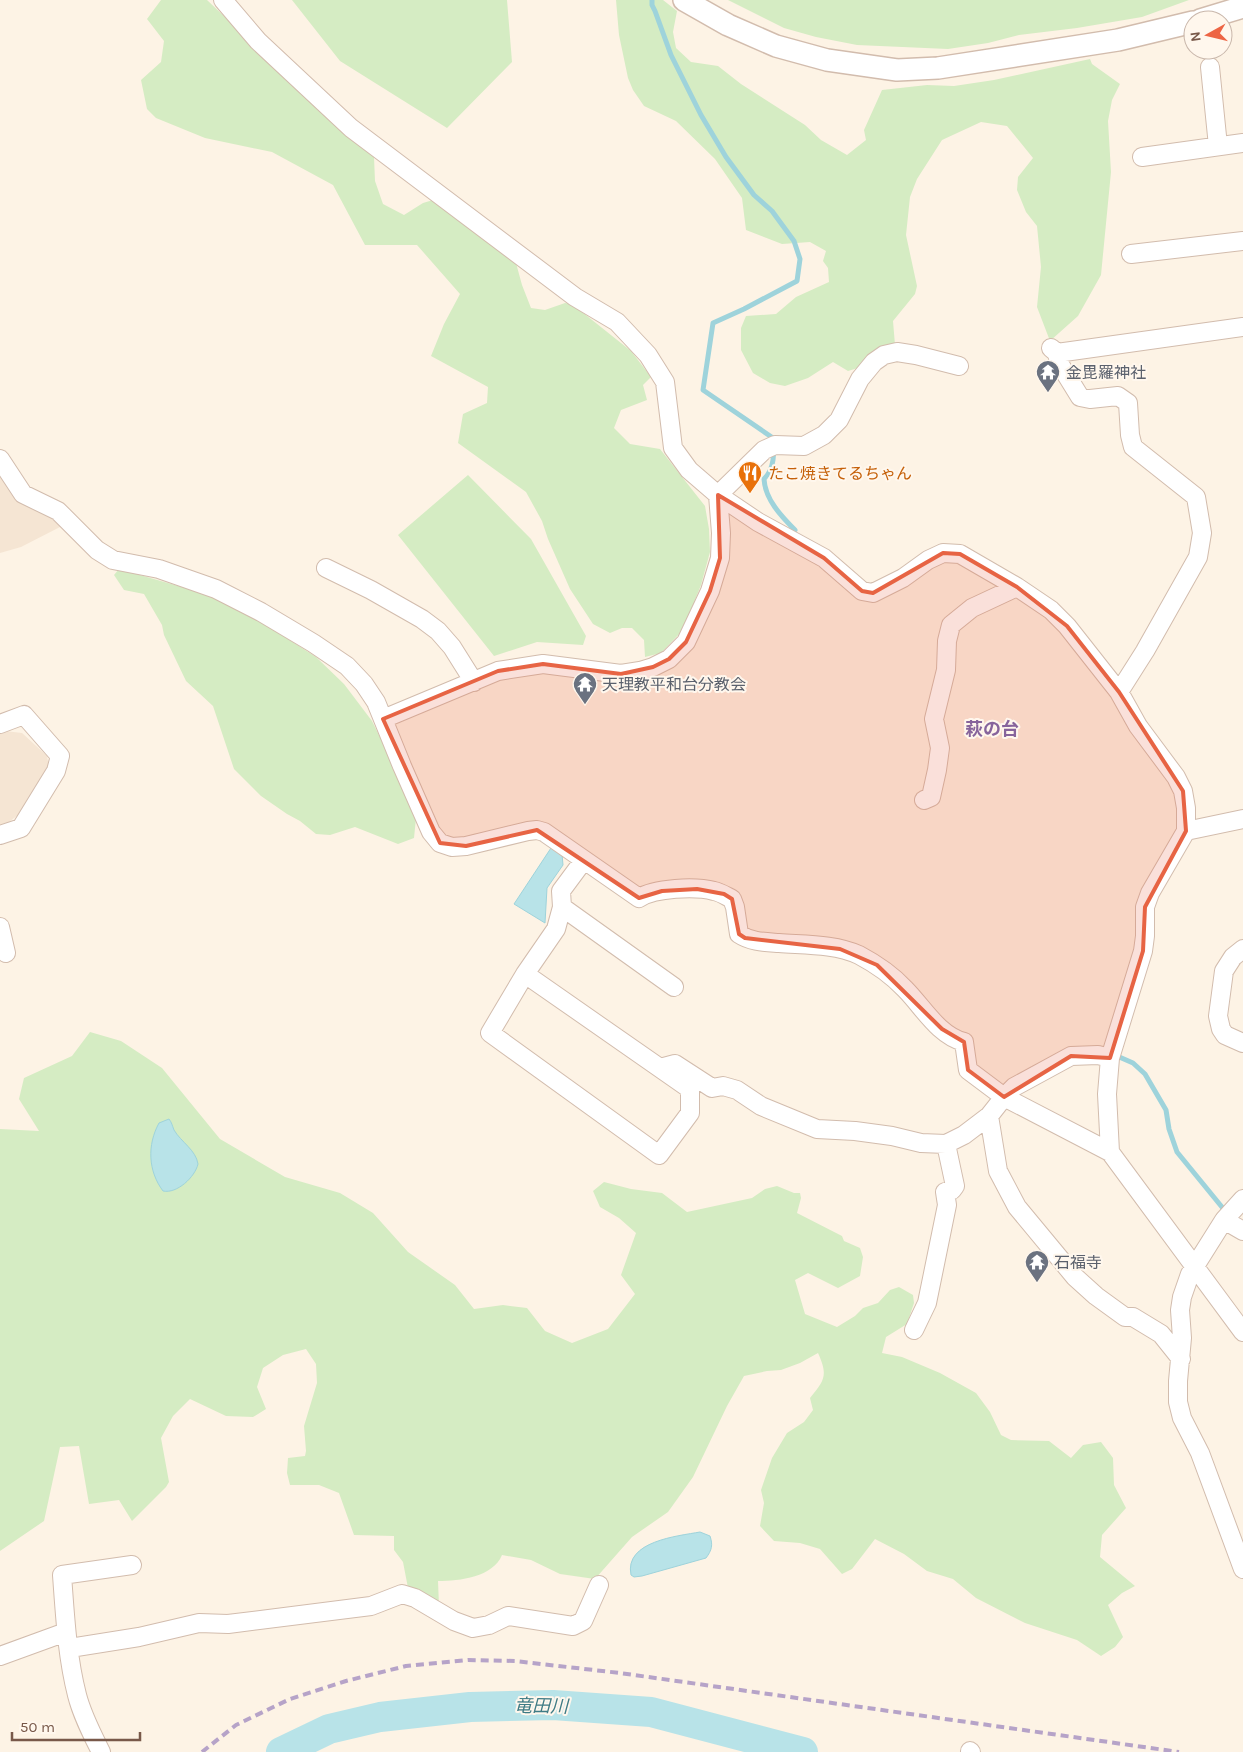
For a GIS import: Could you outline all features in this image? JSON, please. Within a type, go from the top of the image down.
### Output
[{"type":"street","points":[[223,0],[258,41],[351,128],[574,297],[617,322],[648,355],[665,382],[673,448],[689,470],[718,495],[758,522],[824,558],[862,591],[873,593],[903,578],[928,560],[943,554],[960,554],[1017,587],[1051,610],[1067,626],[1118,692],[1138,726],[1176,777],[1183,791],[1186,808],[1186,831],[1150,893],[1145,907],[1143,950],[1110,1058],[1107,1094],[1110,1152]]},
{"type":"street","points":[[684,0],[728,25],[776,46],[827,60],[897,70],[938,68],[1118,40],[1183,24]]},
{"type":"street","points":[[1210,67],[1218,146]]},
{"type":"street","points":[[1142,157],[1243,143]]},
{"type":"street","points":[[1131,254],[1243,241]]},
{"type":"street","points":[[1118,692],[1145,651],[1198,557],[1202,533],[1196,497],[1133,447],[1130,435],[1128,403],[1118,396],[1090,399],[1080,397],[1058,363],[1054,350],[1243,328]]},
{"type":"street","points":[[718,495],[764,450],[775,445],[804,446],[824,435],[839,420],[860,379],[874,362],[884,355],[898,352],[959,366]]},
{"type":"street","points":[[0,458],[23,494],[58,510],[97,550],[113,560],[159,569],[216,589],[261,612],[320,647],[347,666],[364,684],[376,702],[431,832],[440,843],[452,847],[466,846],[537,830],[544,832],[639,898],[646,894],[662,891],[713,890],[732,899],[736,907],[739,934],[745,938],[756,941],[840,949],[856,954],[877,965],[904,988],[942,1029],[957,1040],[964,1042],[968,1070],[1004,1097],[1110,1152],[1243,1332]]},
{"type":"street","points":[[383,719],[498,671],[543,664],[621,674],[640,672],[669,659],[686,642],[710,590],[720,558],[721,533],[718,495]]},
{"type":"street","points":[[326,568],[371,590],[422,619],[438,631],[452,647],[474,682]]},
{"type":"street","points":[[924,800],[931,797],[937,770],[940,748],[934,719],[946,670],[947,641],[951,625],[972,608],[1017,587]]},
{"type":"street","points":[[0,724],[24,715],[60,756],[56,771],[20,828],[0,835]]},
{"type":"street","points":[[1186,831],[1243,819]]},
{"type":"street","points":[[525,974],[690,1089],[690,1113],[659,1155],[490,1033],[525,974],[556,929],[562,907],[562,891],[584,860]]},
{"type":"street","points":[[562,907],[674,987]]},
{"type":"street","points":[[0,927],[6,953]]},
{"type":"street","points":[[1243,949],[1233,957],[1224,970],[1218,1016],[1221,1030],[1225,1035],[1243,1043]]},
{"type":"street","points":[[660,1068],[675,1064],[712,1088],[723,1086],[737,1090],[760,1106],[818,1129],[855,1131],[892,1136],[921,1143],[946,1144],[964,1135],[989,1116],[1014,1087],[1071,1056],[1098,1055],[1110,1058]]},
{"type":"street","points":[[989,1116],[998,1171],[1017,1207],[1074,1277],[1125,1317],[1133,1318],[1161,1334],[1180,1359]]},
{"type":"street","points":[[914,1330],[927,1303],[947,1205],[945,1192],[952,1190],[955,1186],[946,1144]]},
{"type":"street","points":[[1233,1210],[1190,1274],[1182,1297],[1180,1310],[1182,1338],[1178,1402],[1182,1418],[1200,1453],[1243,1569]]},
{"type":"street","points":[[1233,1210],[1243,1231]]},
{"type":"street","points":[[101,1752],[77,1696],[68,1640],[62,1575],[132,1565]]},
{"type":"street","points":[[0,1656],[68,1640],[139,1637],[199,1623],[228,1624],[371,1606],[402,1594],[415,1598],[454,1621],[473,1628],[489,1625],[508,1616],[573,1626],[583,1621],[598,1585]]},
{"type":"highlighted area","points":[[718,495],[824,558],[862,591],[873,593],[943,553],[960,554],[1017,587],[1067,626],[1119,692],[1183,791],[1186,831],[1145,907],[1143,951],[1110,1058],[1071,1056],[1004,1097],[968,1070],[964,1042],[942,1029],[877,965],[840,949],[745,938],[739,934],[732,899],[724,894],[697,889],[662,891],[639,898],[537,830],[466,846],[440,843],[383,719],[498,671],[543,664],[621,674],[653,667],[669,659],[686,642],[710,591],[720,558]]},
{"type":"shaded area","points":[[0,468],[49,516],[62,526],[21,547],[0,553]]},
{"type":"shaded area","points":[[5,731],[22,733],[47,756],[49,767],[23,811],[0,827],[0,733]]},
{"type":"green space","points":[[161,0],[207,0],[323,110],[369,149],[374,157],[375,181],[383,204],[404,215],[423,203],[433,200],[516,263],[531,308],[545,310],[565,303],[572,304],[631,351],[651,377],[643,385],[647,400],[621,410],[614,428],[630,444],[660,449],[705,506],[710,552],[701,585],[683,630],[661,653],[645,657],[644,640],[632,628],[622,628],[610,633],[593,624],[570,589],[542,521],[526,492],[458,443],[463,414],[487,403],[488,387],[431,356],[444,324],[460,294],[417,245],[365,245],[333,185],[272,152],[205,138],[156,118],[147,109],[141,80],[161,62],[164,41],[147,19]]},
{"type":"green space","points":[[292,0],[507,0],[512,62],[447,128],[340,61]]},
{"type":"green space","points":[[616,0],[663,0],[677,11],[673,32],[676,48],[691,62],[718,66],[741,84],[805,125],[821,140],[847,155],[866,140],[864,130],[882,90],[927,85],[954,86],[994,80],[1090,59],[1092,64],[1120,84],[1112,100],[1108,121],[1111,172],[1101,275],[1078,316],[1050,341],[1037,307],[1041,267],[1037,226],[1026,212],[1017,190],[1018,177],[1033,158],[1007,126],[981,122],[942,140],[917,179],[910,197],[906,235],[917,286],[915,294],[893,321],[895,345],[861,367],[848,371],[833,362],[808,378],[785,386],[770,383],[753,373],[741,350],[741,328],[746,316],[776,314],[796,297],[829,282],[828,268],[823,261],[826,251],[810,242],[782,244],[746,230],[742,198],[715,159],[676,121],[644,106],[633,90],[628,78],[619,35]]},
{"type":"green space","points":[[728,0],[1189,0],[1142,17],[1019,35],[988,43],[948,49],[857,45],[816,37],[784,28]]},
{"type":"green space","points":[[468,475],[531,539],[586,636],[583,645],[537,642],[494,656],[398,535]]},
{"type":"green space","points":[[119,569],[227,600],[316,657],[344,684],[372,721],[403,784],[416,818],[414,838],[398,844],[355,827],[330,835],[316,834],[300,821],[261,796],[234,769],[213,706],[186,681],[164,635],[162,625],[144,594],[124,590],[114,575]]},
{"type":"green space","points":[[90,1032],[121,1041],[162,1068],[220,1139],[285,1177],[340,1193],[373,1213],[408,1252],[455,1285],[474,1309],[503,1305],[527,1308],[545,1331],[572,1343],[608,1329],[635,1294],[621,1275],[636,1233],[619,1218],[600,1207],[593,1191],[604,1182],[631,1189],[662,1193],[687,1212],[752,1198],[765,1189],[777,1186],[794,1193],[800,1193],[801,1198],[797,1213],[842,1236],[844,1241],[860,1248],[863,1257],[860,1276],[838,1288],[808,1273],[795,1280],[805,1314],[837,1327],[855,1316],[863,1308],[878,1303],[890,1290],[899,1287],[913,1295],[914,1303],[907,1324],[886,1337],[882,1353],[902,1357],[940,1373],[976,1393],[990,1412],[1001,1435],[1011,1440],[1049,1441],[1071,1458],[1083,1445],[1101,1442],[1113,1458],[1114,1485],[1126,1508],[1102,1535],[1100,1557],[1135,1586],[1122,1593],[1108,1605],[1123,1637],[1115,1647],[1101,1656],[1077,1640],[1025,1623],[976,1598],[953,1579],[927,1571],[904,1554],[875,1539],[852,1569],[842,1574],[820,1549],[800,1543],[774,1541],[760,1526],[764,1503],[761,1490],[772,1458],[787,1433],[804,1422],[813,1410],[810,1398],[822,1382],[824,1372],[818,1353],[800,1363],[781,1370],[744,1376],[727,1406],[693,1477],[668,1512],[632,1537],[595,1579],[560,1574],[531,1560],[502,1555],[498,1562],[484,1573],[466,1579],[438,1581],[439,1606],[408,1588],[403,1562],[394,1550],[394,1536],[354,1535],[339,1493],[319,1485],[290,1485],[287,1473],[288,1458],[305,1456],[304,1426],[317,1383],[316,1364],[306,1349],[283,1355],[263,1368],[257,1387],[266,1409],[253,1417],[226,1416],[190,1399],[173,1416],[161,1438],[169,1482],[132,1521],[119,1500],[89,1504],[79,1446],[60,1447],[44,1521],[0,1551],[0,1129],[39,1131],[19,1099],[24,1078],[72,1056]]},
{"type":"water","points":[[551,848],[562,854],[563,865],[547,888],[545,923],[514,904]]},
{"type":"water","points":[[169,1119],[174,1130],[194,1154],[198,1164],[185,1184],[174,1190],[163,1191],[154,1175],[151,1149],[152,1140],[159,1123]]},
{"type":"water","points":[[700,1532],[710,1536],[711,1539],[712,1545],[706,1558],[642,1576],[634,1577],[631,1575],[631,1564],[636,1555],[644,1548],[667,1538]]},
{"type":"waterway","points":[[652,0],[652,5],[671,55],[701,115],[726,157],[754,195],[772,211],[794,241],[800,259],[797,281],[713,323],[703,390],[773,438],[773,460],[768,475],[764,479],[765,486],[775,507],[795,530]]},
{"type":"waterway","points":[[1117,1056],[1133,1063],[1145,1074],[1166,1110],[1169,1129],[1177,1152],[1226,1212]]},
{"type":"waterway","name":"竜田川","points":[[281,1752],[329,1729],[380,1717],[470,1707],[553,1705],[651,1712],[803,1752]]},
{"type":"railway","points":[[202,1752],[236,1725],[290,1699],[346,1681],[406,1666],[468,1660],[515,1661],[620,1673],[1179,1752]]},
{"type":"place","name":"金毘羅神社","points":[[1048,393]]},
{"type":"place","name":"たこ焼きてるちゃん","points":[[750,494]]},
{"type":"place","name":"天理教平和台分教会","points":[[585,705]]},
{"type":"place","name":"石福寺","points":[[1037,1283]]},
{"type":"district","name":"萩の台","points":[[992,729]]}]
